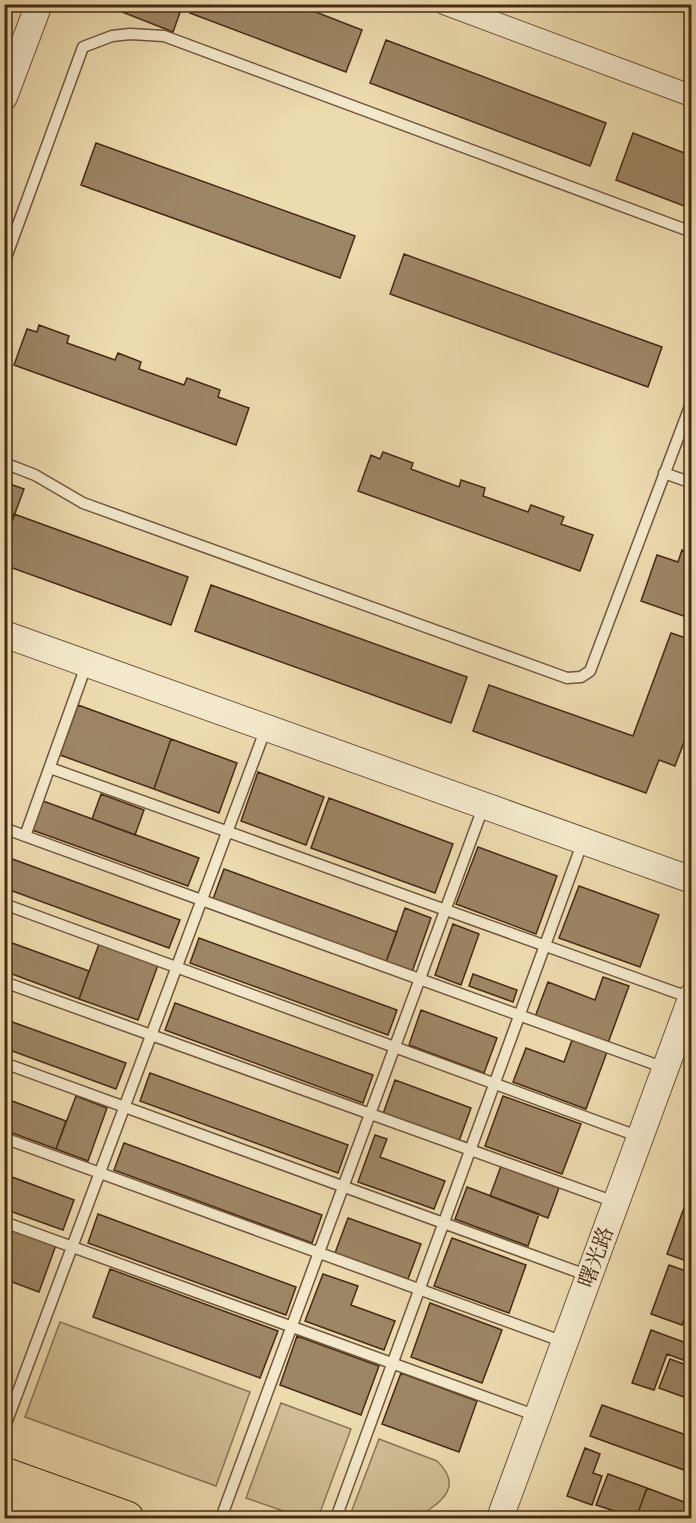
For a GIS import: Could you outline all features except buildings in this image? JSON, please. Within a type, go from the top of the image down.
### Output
[{"type":"main road","points":[[4,1474],[127,1518]]},
{"type":"main road","points":[[4,1499],[57,1518]]},
{"type":"street","points":[[4,97],[39,4]]},
{"type":"street","points":[[445,4],[692,96]]},
{"type":"street","points":[[4,634],[692,880]]},
{"type":"street","name":"曙光路","points":[[500,1518],[691,997]]},
{"type":"lane","points":[[4,263],[83,47],[112,36],[130,34],[164,36],[692,232]]},
{"type":"lane","points":[[4,463],[35,475],[83,503],[567,678],[581,677],[590,671],[692,401]]},
{"type":"lane","points":[[664,473],[692,483]]},
{"type":"lane","points":[[25,836],[87,663]]},
{"type":"lane","points":[[4,1429],[266,728]]},
{"type":"lane","points":[[50,768],[691,997]]},
{"type":"lane","points":[[221,1518],[483,806]]},
{"type":"lane","points":[[4,828],[665,1068]]},
{"type":"lane","points":[[336,1518],[583,841]]},
{"type":"lane","points":[[4,904],[640,1137]]},
{"type":"lane","points":[[4,982],[616,1203]]},
{"type":"lane","points":[[4,1064],[589,1276]]},
{"type":"lane","points":[[4,1138],[565,1342]]},
{"type":"lane","points":[[4,1222],[538,1416]]},
{"type":"shaded area","points":[[60,1322],[250,1392],[216,1486],[25,1417]]},
{"type":"shaded area","points":[[281,1403],[351,1429],[318,1518],[303,1518],[246,1498]]},
{"type":"shaded area","points":[[379,1439],[437,1461],[447,1475],[449,1487],[447,1493],[421,1516],[382,1520],[349,1518]]}]
